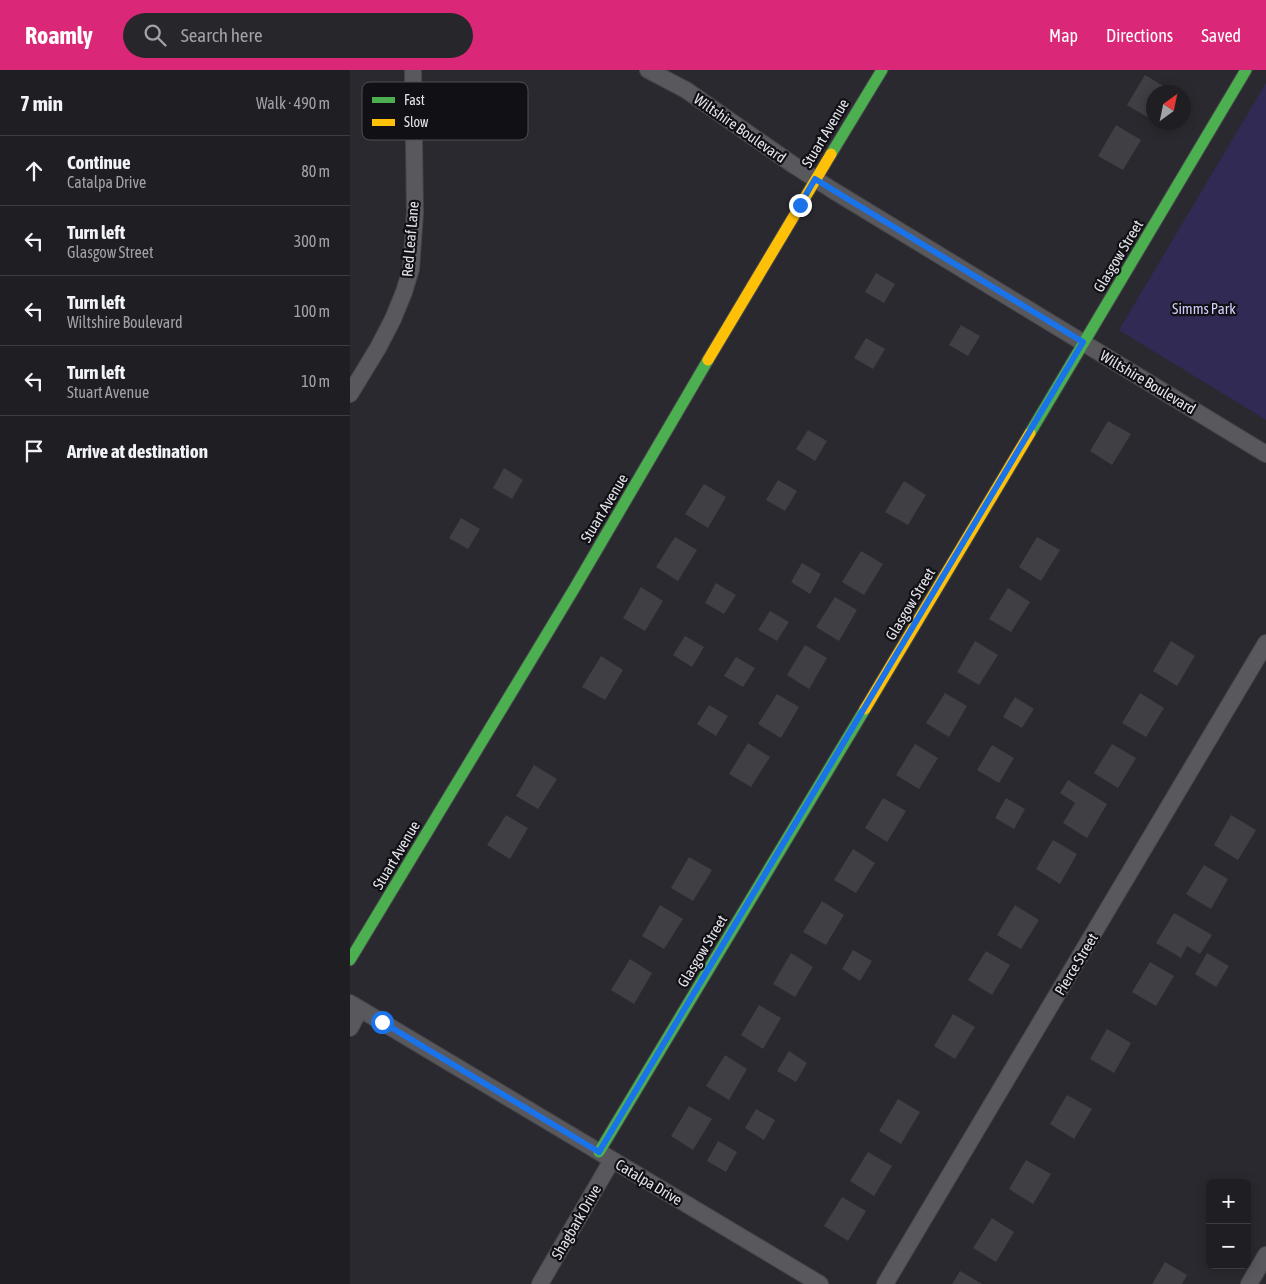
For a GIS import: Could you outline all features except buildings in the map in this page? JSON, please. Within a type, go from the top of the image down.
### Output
[{"type":"street","name":"Wiltshire Boulevard","points":[[648,70],[686,90],[815,179],[1266,454]]},
{"type":"street","name":"Stuart Avenue","points":[[350,960],[569,597],[815,179],[882,70]]},
{"type":"street","name":"Glasgow Street","points":[[606,1156],[1083,342],[1246,70]]},
{"type":"street","name":"Red Leaf Lane","points":[[350,394],[393,319],[411,269],[415,213],[414,140]]},
{"type":"street","name":"Pierce Street","points":[[885,1284],[1266,643]]},
{"type":"street","name":"Catalpa Drive","points":[[355,1006],[820,1284]]},
{"type":"street","points":[[350,1028],[355,1006]]},
{"type":"street","name":"Shagbark Drive","points":[[540,1284],[606,1156]]},
{"type":"street","points":[[1249,1284],[1266,1255]]},
{"type":"green space","name":"Simms Park","points":[[1266,83],[1266,420],[1119,330]]},
{"type":"traffic: fast","points":[[831,154],[882,70]]},
{"type":"traffic: fast","points":[[1030,433],[1246,70]]},
{"type":"traffic: fast","points":[[350,960],[574,589],[708,360]]},
{"type":"traffic: fast","points":[[599,1152],[865,709]]},
{"type":"traffic: slow","points":[[708,360],[831,154]]},
{"type":"traffic: slow","points":[[865,709],[1030,433]]},
{"type":"route","points":[[382,1022],[599,1152],[1083,342],[815,179],[800,205]]}]
